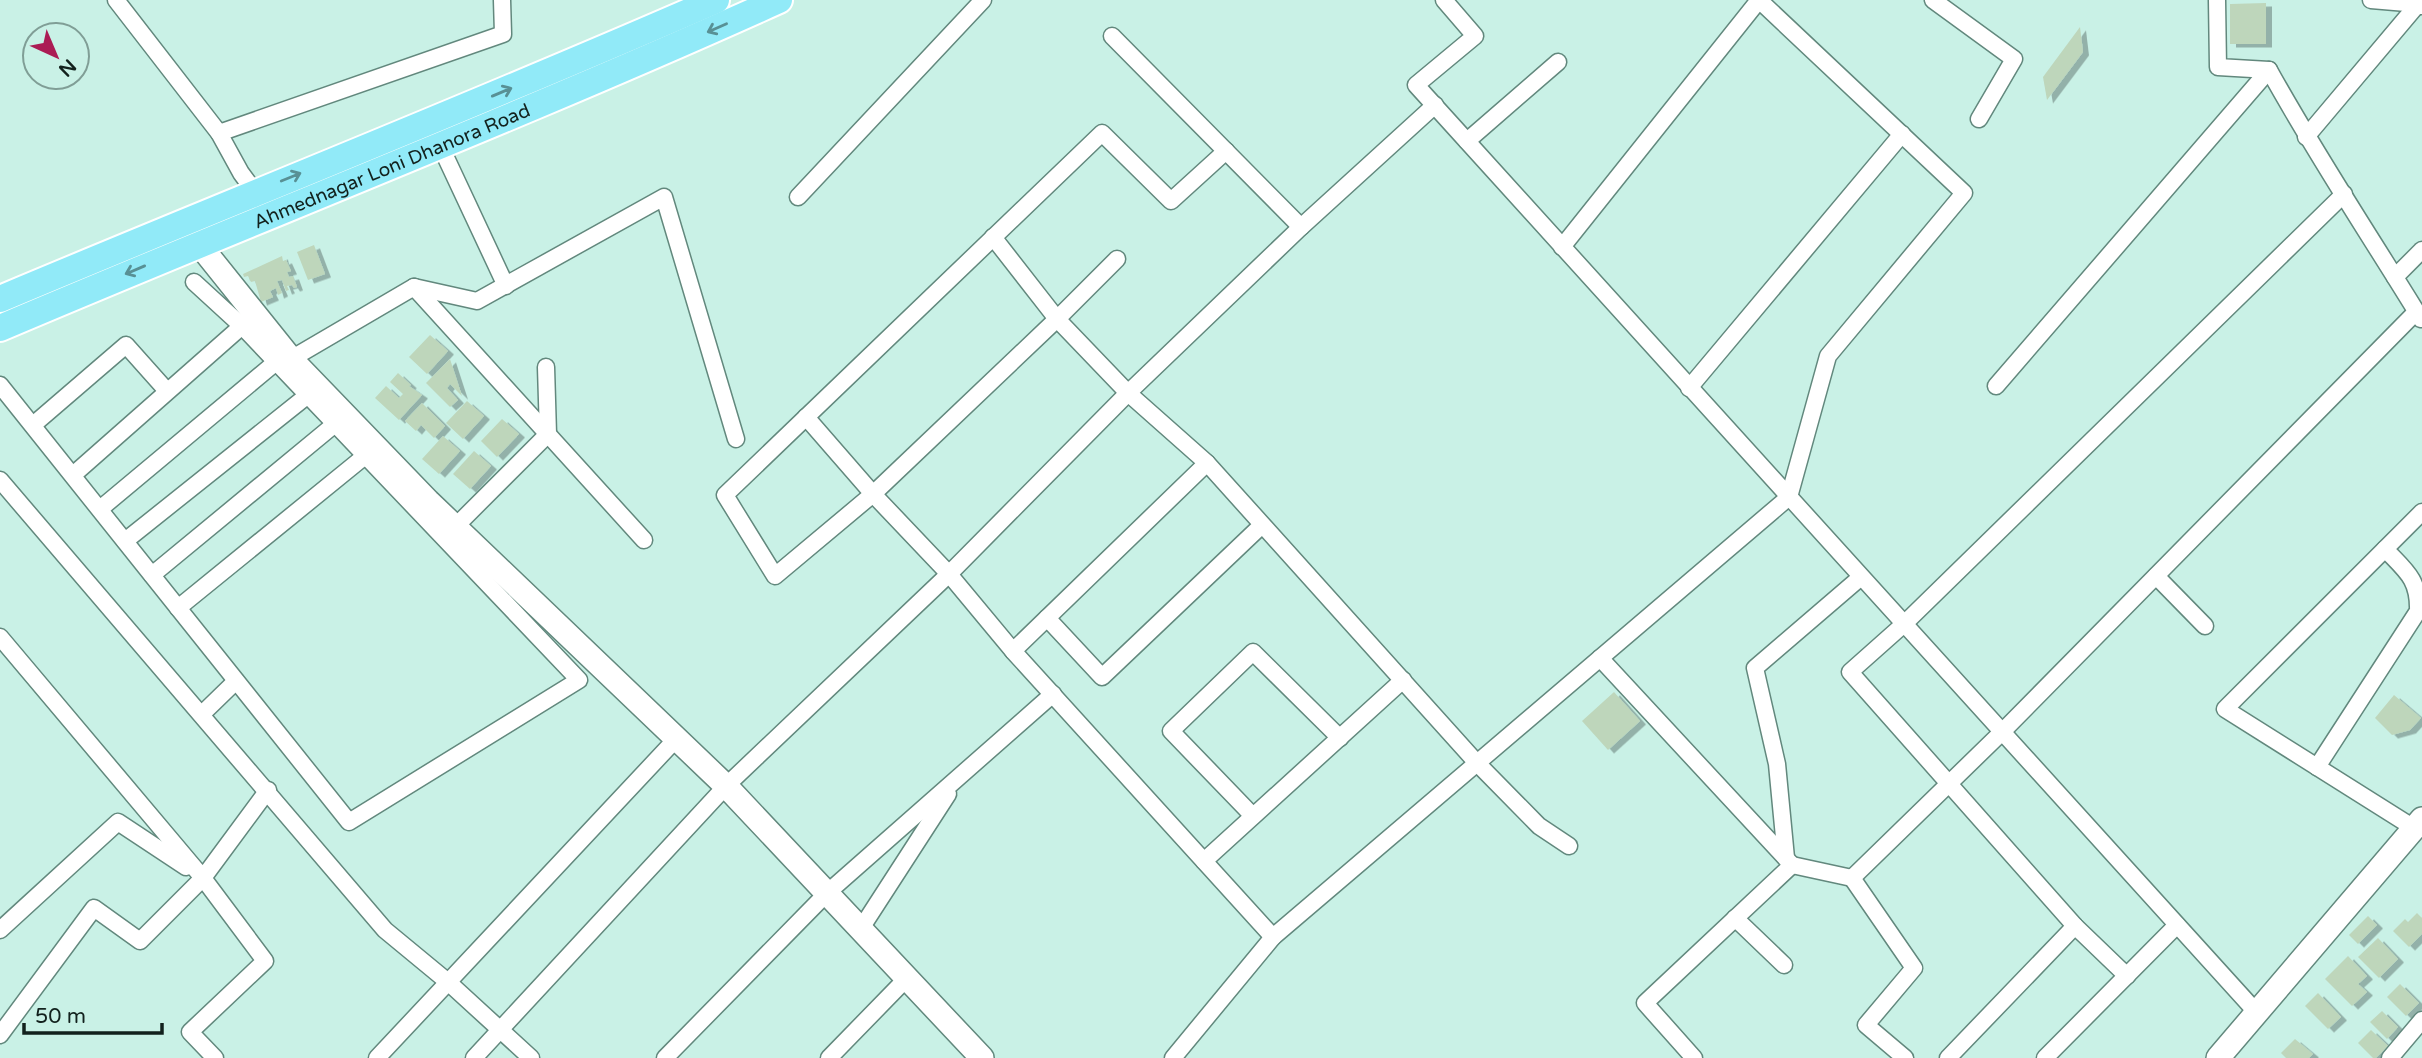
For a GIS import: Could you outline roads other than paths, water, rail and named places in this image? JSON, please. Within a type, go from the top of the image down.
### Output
[{"type":"main road","name":"Ahmednagar Loni Dhanora Road","points":[[0,299],[428,123],[716,0]]},
{"type":"main road","name":"Ahmednagar Loni Dhanora Road","points":[[0,328],[779,0]]},
{"type":"street","points":[[116,0],[219,133],[241,173],[256,192]]},
{"type":"street","points":[[219,133],[503,34],[502,0]]},
{"type":"street","points":[[961,0],[968,15]]},
{"type":"street","points":[[798,197],[983,0]]},
{"type":"street","points":[[1444,0],[1475,36],[1416,85],[2258,1014]]},
{"type":"street","points":[[1173,1058],[1273,937],[1789,497],[1828,356],[1964,193],[1759,0],[1562,247]]},
{"type":"street","points":[[1933,0],[2014,59],[1979,119]]},
{"type":"street","points":[[2217,0],[2218,67],[2269,70]]},
{"type":"street","points":[[2371,0],[2420,5]]},
{"type":"street","points":[[2306,137],[2420,5]]},
{"type":"street","points":[[1112,36],[1301,227]]},
{"type":"street","points":[[1467,141],[1558,62]]},
{"type":"street","points":[[1852,878],[2419,317],[2306,137],[2269,70]]},
{"type":"street","points":[[1996,386],[2269,70]]},
{"type":"street","points":[[474,1058],[726,786],[949,574],[1128,393],[1301,227],[1435,105]]},
{"type":"street","points":[[1117,259],[1058,319],[873,495],[775,576],[725,495],[1102,133],[1171,201],[1226,151]]},
{"type":"street","points":[[1689,387],[1902,134]]},
{"type":"street","points":[[440,145],[506,286]]},
{"type":"street","points":[[2127,976],[2075,926],[1850,672],[1904,624],[2344,194]]},
{"type":"street","points":[[100,509],[284,361],[414,287],[477,301],[664,197],[736,439]]},
{"type":"street","points":[[0,385],[348,822],[579,680],[307,395],[183,222]]},
{"type":"street","points":[[993,237],[1058,319],[1128,393],[1207,463],[1477,763],[1539,826],[1569,846]]},
{"type":"street","points":[[2395,277],[2422,250]]},
{"type":"street","points":[[194,282],[284,361],[726,786],[982,1058]]},
{"type":"street","points":[[414,287],[644,540]]},
{"type":"street","points":[[73,475],[242,326]]},
{"type":"street","points":[[33,425],[126,345],[167,391]]},
{"type":"street","points":[[455,527],[548,434],[546,367]]},
{"type":"street","points":[[125,541],[307,395]]},
{"type":"street","points":[[806,417],[873,495],[949,574],[1013,651],[1273,937]]},
{"type":"street","points":[[152,575],[335,424]]},
{"type":"street","points":[[178,608],[365,456]]},
{"type":"street","points":[[1013,651],[1207,463]]},
{"type":"street","points":[[0,480],[268,790],[385,930],[449,982],[531,1058]]},
{"type":"street","points":[[2218,1058],[2418,824],[2317,767],[2225,709],[2422,512]]},
{"type":"street","points":[[1046,618],[1101,677],[1262,525]]},
{"type":"street","points":[[2317,767],[2418,611],[2419,596],[2415,581],[2385,550]]},
{"type":"street","points":[[1789,862],[1777,764],[1755,668],[1861,576]]},
{"type":"street","points":[[2156,576],[2205,626]]},
{"type":"street","points":[[0,638],[203,878],[265,961],[190,1032],[215,1058]]},
{"type":"street","points":[[1254,816],[1171,731],[1253,652],[1340,738]]},
{"type":"street","points":[[1600,658],[1789,862],[1852,878],[1914,968],[1866,1025],[1905,1058]]},
{"type":"street","points":[[1204,861],[1403,680]]},
{"type":"street","points":[[202,714],[236,681]]},
{"type":"street","points":[[665,1058],[826,894],[1053,694]]},
{"type":"street","points":[[377,1058],[676,739]]},
{"type":"street","points":[[860,930],[960,776]]},
{"type":"street","points":[[0,1035],[94,908],[140,942],[203,878],[268,790]]},
{"type":"street","points":[[0,930],[118,822],[203,878]]},
{"type":"street","points":[[1695,1058],[1645,1003],[1735,918],[1789,862]]},
{"type":"street","points":[[1735,918],[1784,965]]},
{"type":"street","points":[[2046,1058],[2177,925]]},
{"type":"street","points":[[1948,1058],[2075,926]]},
{"type":"street","points":[[829,1058],[906,979]]},
{"type":"street","points":[[2390,1058],[2422,1020]]}]
